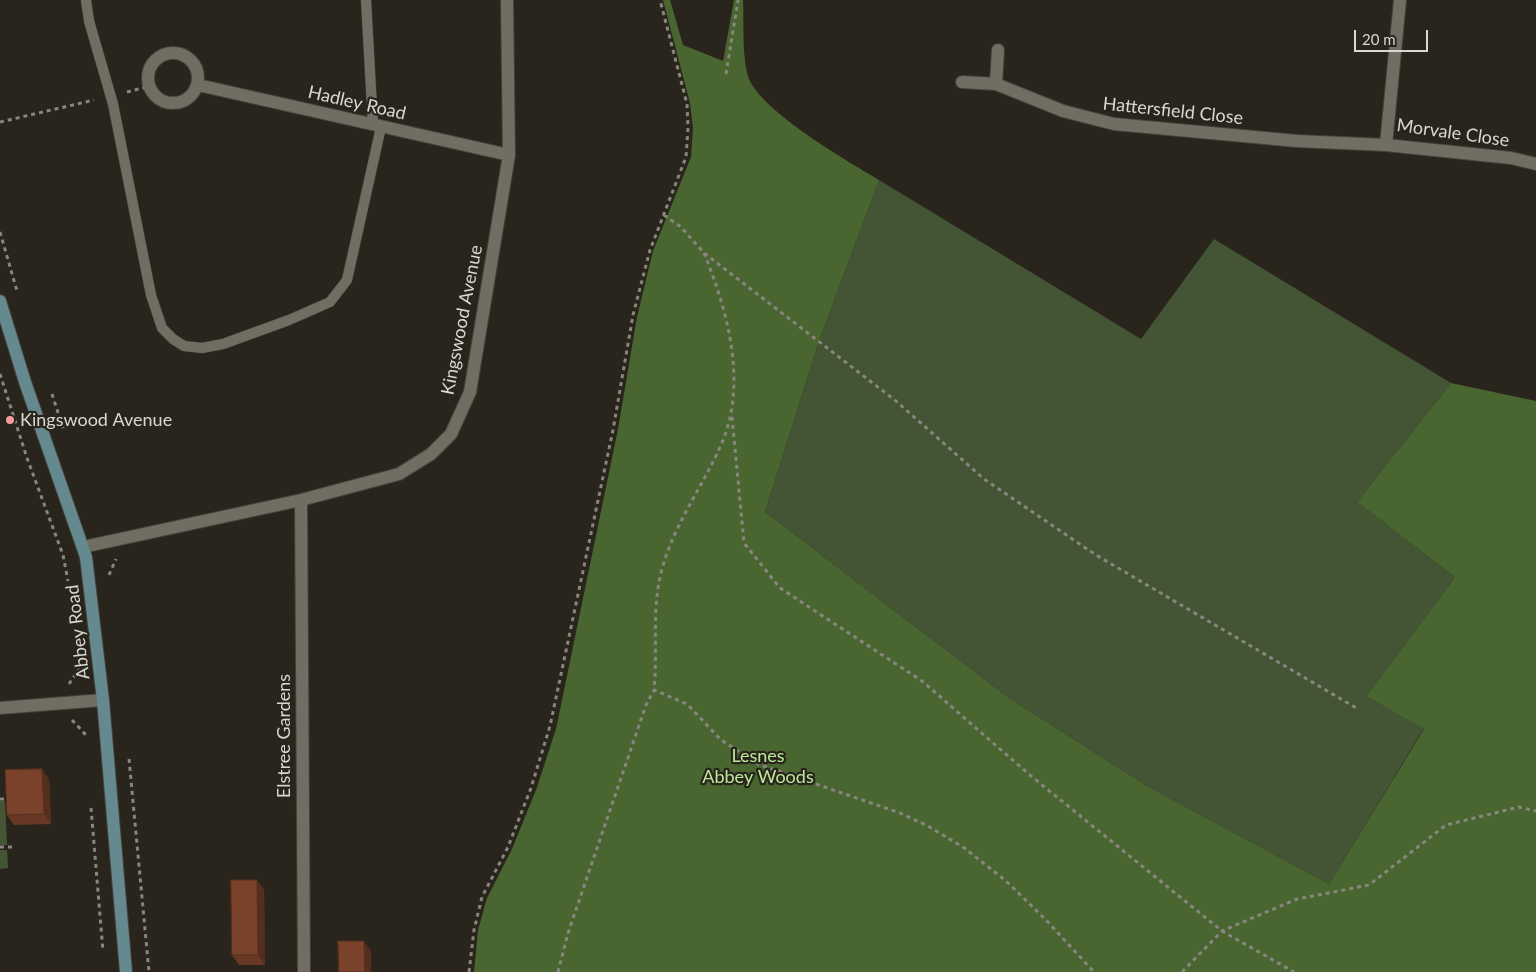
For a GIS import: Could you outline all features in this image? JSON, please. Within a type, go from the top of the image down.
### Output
[{"type":"main road","name":"Abbey Road","points":[[0,300],[25,382],[83,547],[91,585],[103,700],[126,972]]},
{"type":"street","name":"Kingswood Avenue","points":[[83,547],[301,500],[400,474],[431,454],[451,434],[470,392],[509,155],[507,0]]},
{"type":"street","name":"Morvale Close","points":[[1400,0],[1386,145],[1511,158],[1536,164]]},
{"type":"street","points":[[996,84],[998,50]]},
{"type":"street","points":[[173,53],[188,58],[197,70],[198,85],[191,96],[173,104],[156,97],[150,86],[150,71],[158,58],[173,53]]},
{"type":"street","name":"Hattersfield Close","points":[[962,82],[996,84],[1063,111],[1114,124],[1297,141],[1386,145]]},
{"type":"street","name":"Hadley Road","points":[[198,85],[509,155]]},
{"type":"street","name":"Elstree Gardens","points":[[301,500],[304,972]]},
{"type":"street","points":[[0,708],[103,700]]},
{"type":"lane","points":[[86,0],[89,21],[111,96],[151,295],[162,328],[173,339],[184,346],[202,348],[223,344],[289,320],[330,302],[347,280],[377,126],[366,0]]},
{"type":"path","points":[[469,972],[474,930],[482,897],[508,848],[531,788],[550,726],[613,430],[633,315],[650,250],[686,157],[687,104],[660,0]]},
{"type":"path","points":[[726,74],[738,0]]},
{"type":"path","points":[[0,122],[150,86]]},
{"type":"path","points":[[664,215],[681,227],[704,253],[896,401],[984,479],[1096,555],[1358,709]]},
{"type":"path","points":[[704,253],[721,295],[730,340],[733,387],[732,416],[744,543],[780,588],[922,681],[1031,776],[1222,931],[1294,972]]},
{"type":"path","points":[[0,374],[1,383],[63,554],[68,582]]},
{"type":"path","points":[[558,972],[571,924],[646,705],[654,690],[656,669],[654,607],[662,568],[679,522],[721,446],[732,416]]},
{"type":"path","points":[[109,575],[116,563],[115,556]]},
{"type":"path","points":[[79,658],[81,678]]},
{"type":"path","points":[[70,692],[68,685],[80,667]]},
{"type":"path","points":[[654,690],[687,704],[721,740],[758,764],[900,813],[926,825],[963,847],[1006,880],[1094,972]]},
{"type":"path","points":[[72,717],[73,723],[86,736]]},
{"type":"path","points":[[0,799],[13,799]]},
{"type":"path","points":[[1182,972],[1222,931],[1297,899],[1369,885],[1446,826],[1518,807],[1536,811]]},
{"type":"path","points":[[0,847],[14,847]]},
{"type":"path","points":[[140,872],[149,972]]},
{"type":"green space","name":"Lesnes Abbey Woods","points":[[663,0],[670,0],[683,45],[723,61],[734,0],[743,0],[745,64],[753,87],[766,102],[804,132],[879,180],[819,341],[765,512],[1009,698],[1147,786],[1329,884],[1424,729],[1367,696],[1455,577],[1357,502],[1451,383],[1536,401],[1536,972],[474,972],[478,930],[487,898],[512,849],[536,790],[556,729],[618,429],[637,317],[653,251],[691,157],[693,128],[690,103]]},
{"type":"green space","points":[[879,180],[1141,339],[1214,239],[1451,383],[1357,502],[1455,577],[1368,695],[1424,728],[1329,884],[1147,786],[1009,698],[765,512],[819,341]]},
{"type":"green space","points":[[0,801],[5,801],[7,845],[0,845]]},
{"type":"green space","points":[[0,850],[7,850],[8,868],[0,869]]},
{"type":"building","points":[[42,769],[44,814],[7,815],[5,770]]},
{"type":"building","points":[[231,880],[257,880],[258,955],[232,955]]},
{"type":"building","points":[[338,941],[364,941],[365,972],[339,972]]},
{"type":"place","name":"Kingswood Avenue","points":[[10,420]]}]
